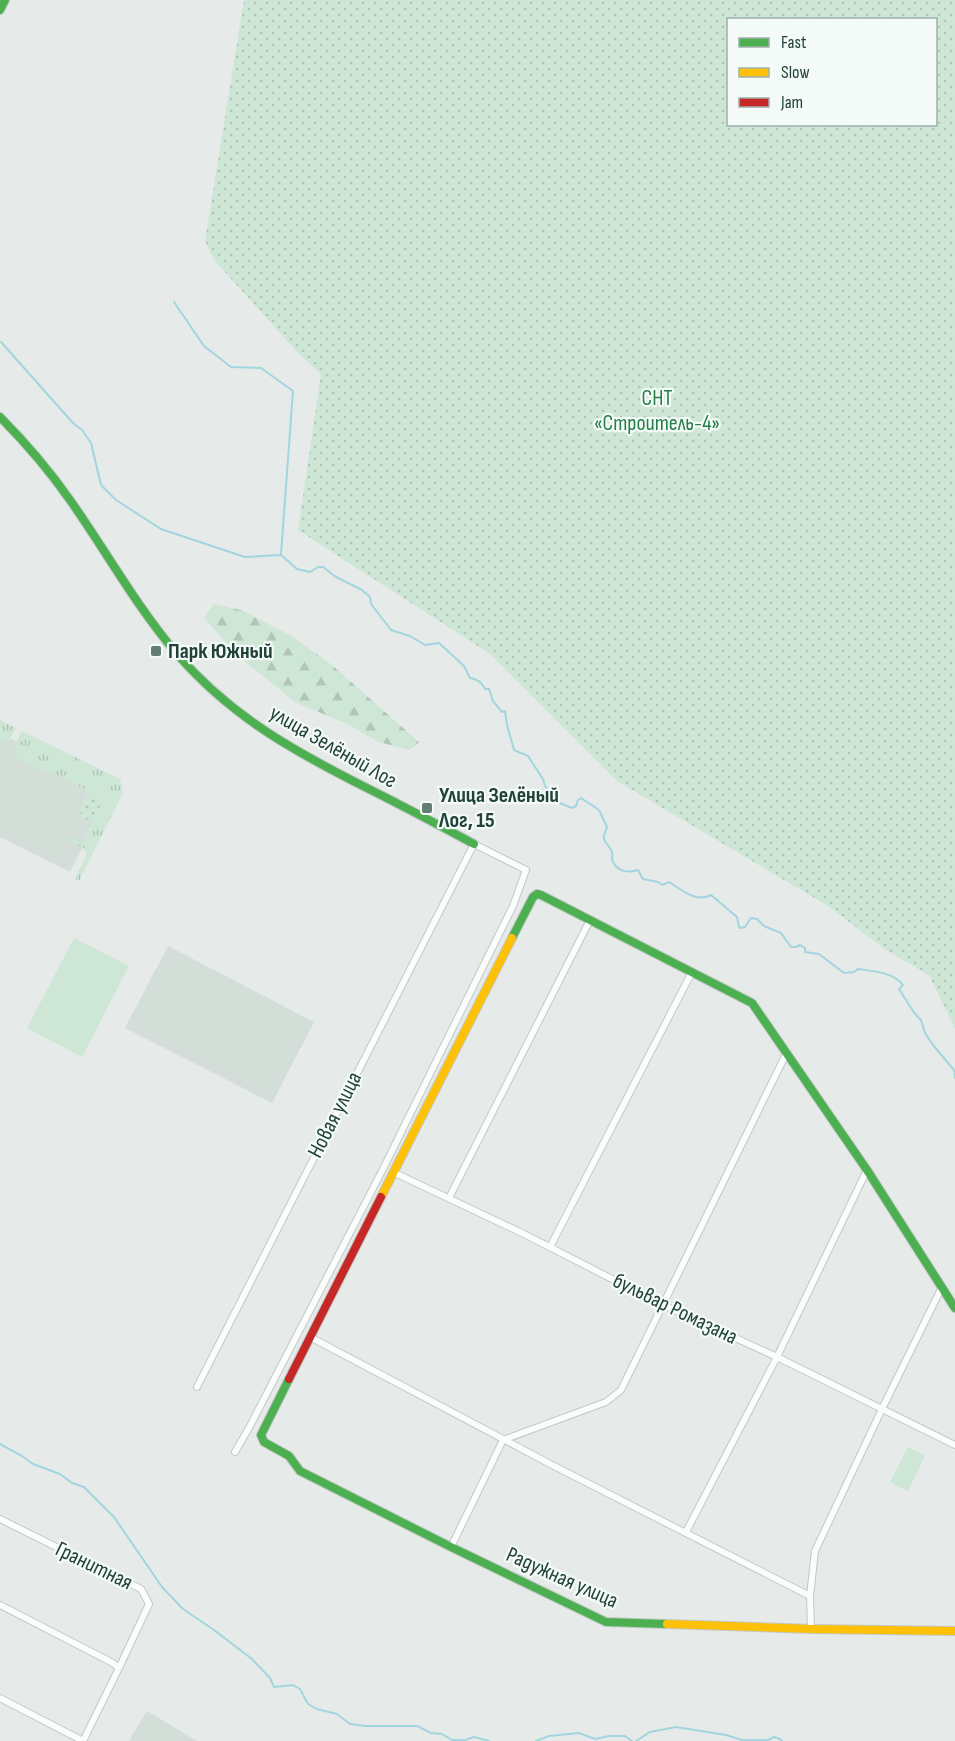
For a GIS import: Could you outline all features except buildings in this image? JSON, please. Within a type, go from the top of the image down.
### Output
[{"type":"street","points":[[0,10],[5,0]]},
{"type":"street","name":"улица Зелёный Лог","points":[[0,417],[40,459],[66,493],[162,635],[179,655],[234,708],[276,739],[311,759],[526,870],[513,906],[383,1169],[235,1452]]},
{"type":"street","name":"Новая улица","points":[[197,1387],[474,844]]},
{"type":"street","points":[[810,1596],[503,1440],[312,1338],[535,896],[541,895],[752,1003],[867,1170],[955,1308]]},
{"type":"street","points":[[449,1198],[590,920]]},
{"type":"street","points":[[550,1246],[692,972]]},
{"type":"street","points":[[451,1547],[503,1440],[606,1402],[621,1390],[787,1052]]},
{"type":"street","points":[[687,1532],[777,1357],[867,1170]]},
{"type":"street","name":"бульвар Ромазана","points":[[395,1173],[550,1246],[663,1305],[777,1357],[955,1445]]},
{"type":"street","points":[[811,1629],[810,1596],[815,1551],[941,1289]]},
{"type":"street","name":"Радужная улица","points":[[312,1338],[263,1430],[262,1439],[289,1456],[300,1471],[606,1622],[955,1631]]},
{"type":"street","name":"Гранитная","points":[[0,1519],[141,1589],[149,1604],[119,1668]]},
{"type":"street","points":[[0,1605],[119,1668],[83,1741],[0,1698]]},
{"type":"shaded area","points":[[0,733],[112,790],[70,872],[0,837]]},
{"type":"shaded area","points":[[168,946],[314,1022],[272,1103],[125,1028]]},
{"type":"shaded area","points":[[147,1711],[197,1741],[129,1741]]},
{"type":"green space","name":"СНТ «Строитель-4»","points":[[244,0],[955,0],[955,1029],[929,975],[883,948],[828,906],[617,781],[490,654],[298,530],[321,374],[299,354],[214,260],[205,241]]},
{"type":"green space","points":[[214,604],[241,610],[290,635],[332,665],[419,742],[410,750],[379,742],[347,724],[295,702],[237,655],[204,618]]},
{"type":"green space","points":[[0,720],[16,728],[8,742],[4,743],[0,740]]},
{"type":"green space","points":[[22,731],[120,779],[123,793],[79,881],[76,877],[87,854],[83,848],[68,840],[66,835],[82,842],[103,801],[90,794],[80,815],[77,814],[86,796],[86,790],[58,775],[40,770],[16,758],[16,743]]},
{"type":"green space","points":[[90,794],[103,801],[92,822],[80,815]]},
{"type":"green space","points":[[74,938],[129,966],[82,1057],[27,1028]]},
{"type":"green space","points":[[908,1447],[925,1456],[908,1491],[890,1482]]},
{"type":"waterway","points":[[174,302],[204,346],[231,367],[261,368],[293,391],[281,554]]},
{"type":"waterway","points":[[1,342],[73,423],[82,430],[91,443],[101,485],[116,500],[161,529],[245,557],[281,555],[297,569],[310,572],[323,567],[370,597],[371,604],[391,630],[410,636],[425,645],[439,643],[464,666],[470,678],[479,681],[485,689],[489,689],[493,701],[502,712],[505,711],[514,750],[528,756],[555,801],[572,808],[581,798],[599,810],[607,827],[604,839],[612,852],[613,862],[618,868],[627,871],[638,870],[643,879],[662,885],[669,882],[695,897],[711,895],[737,917],[739,927],[745,927],[751,918],[757,919],[764,926],[781,933],[791,947],[800,945],[805,948],[805,952],[819,954],[844,973],[858,969],[894,977],[903,985],[899,989],[921,1020],[925,1033],[933,1045],[954,1070],[955,1078]]},
{"type":"waterway","points":[[0,1444],[33,1464],[60,1474],[72,1483],[84,1487],[114,1517],[162,1587],[183,1609],[252,1659],[270,1678],[274,1687],[293,1685],[300,1689],[308,1704],[337,1714],[350,1724],[417,1726],[431,1733],[442,1734],[452,1740],[474,1737],[489,1741]]},
{"type":"waterway","points":[[636,1741],[650,1732],[676,1727],[726,1735],[742,1740],[768,1740],[774,1737],[782,1741]]},
{"type":"waterway","points":[[536,1741],[549,1736],[579,1733],[595,1739],[625,1736],[632,1741]]},
{"type":"traffic: fast","points":[[0,10],[5,0]]},
{"type":"traffic: fast","points":[[0,417],[37,457],[62,489],[162,636],[197,676],[218,695],[262,729],[310,758],[474,844]]},
{"type":"traffic: fast","points":[[512,938],[533,897],[537,894],[541,895],[752,1003],[867,1170],[955,1308]]},
{"type":"traffic: fast","points":[[289,1379],[261,1435],[264,1442],[289,1456],[300,1471],[606,1622],[667,1624]]},
{"type":"traffic: slow","points":[[381,1197],[512,938]]},
{"type":"traffic: slow","points":[[667,1624],[955,1631]]},
{"type":"traffic: jam","points":[[289,1379],[381,1197]]},
{"type":"place","name":"Парк Южный","points":[[156,651]]},
{"type":"place","name":"Улица Зелёный Лог, 15","points":[[427,808]]}]
